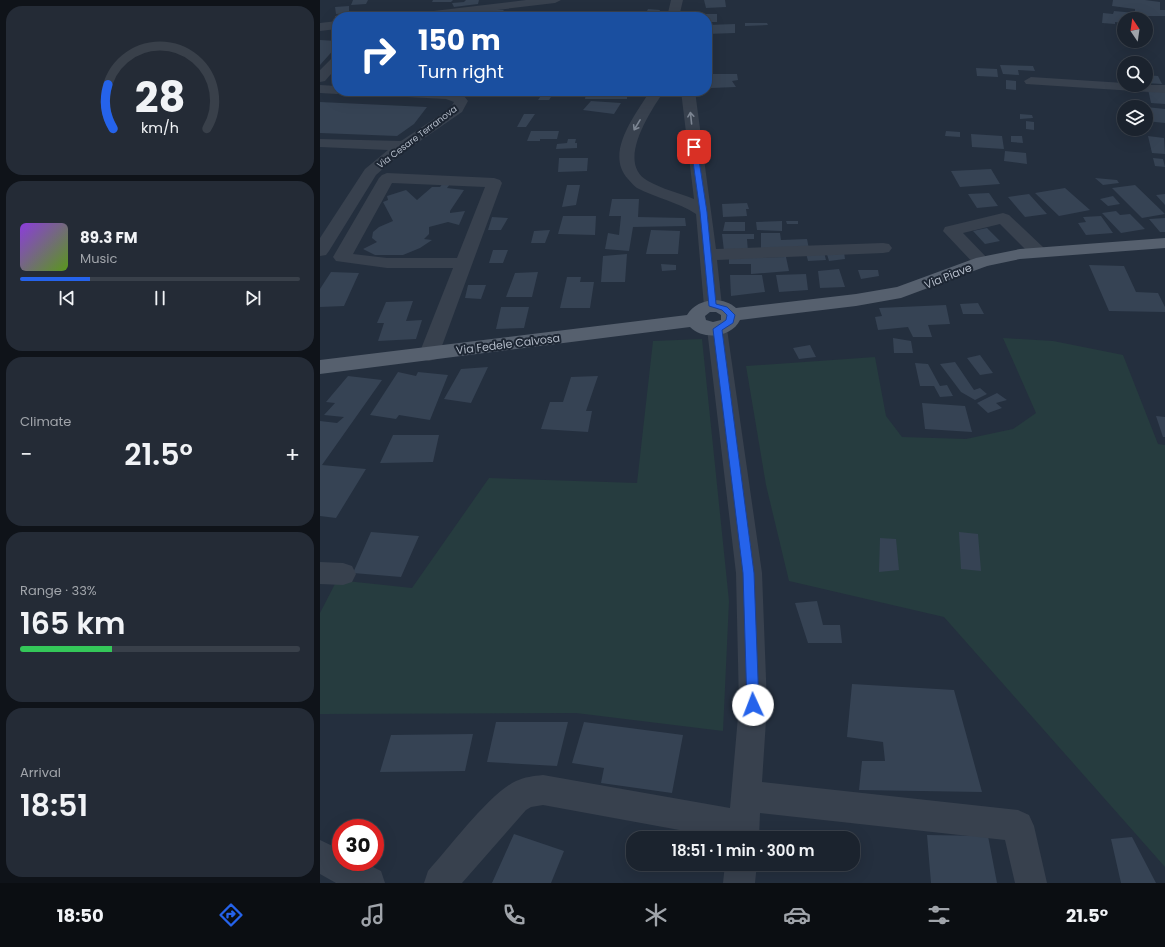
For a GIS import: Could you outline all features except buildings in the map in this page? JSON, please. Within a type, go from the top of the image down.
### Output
[{"type":"main road","name":"Via Piave","points":[[714,317],[856,300],[901,292],[982,262],[1020,254],[1165,243]]},
{"type":"main road","name":"Via Fedele Calvosa","points":[[320,367],[714,317]]},
{"type":"street","points":[[474,12],[540,7],[555,0]]},
{"type":"street","points":[[674,12],[677,2]]},
{"type":"street","points":[[677,2],[678,12]]},
{"type":"street","points":[[320,27],[332,26]]},
{"type":"street","points":[[320,78],[332,65]]},
{"type":"street","points":[[1031,81],[1165,89]]},
{"type":"street","points":[[320,89],[332,90]]},
{"type":"street","name":"Via Cesare Terranova","points":[[320,251],[327,230],[370,172],[457,109],[461,101],[454,96]]},
{"type":"street","points":[[654,96],[631,135],[626,150],[629,171],[634,179],[641,184],[692,204],[704,212]]},
{"type":"street","points":[[689,96],[696,161],[704,212],[714,317],[748,573],[753,705],[743,831]]},
{"type":"street","points":[[320,143],[404,146]]},
{"type":"street","points":[[429,354],[464,263],[494,183],[387,178],[342,257],[361,262],[464,263]]},
{"type":"street","points":[[982,262],[951,231],[1002,218],[1038,252]]},
{"type":"street","points":[[708,255],[883,248]]},
{"type":"street","points":[[440,883],[491,824],[515,799],[526,792],[543,790],[738,831]]},
{"type":"street","points":[[746,796],[1018,826],[1031,881]]},
{"type":"street","points":[[320,856],[369,883]]},
{"type":"street","points":[[739,883],[740,871]]},
{"type":"green space","points":[[1003,338],[1053,341],[1123,355],[1158,444],[1165,445],[1165,867],[944,617],[789,581],[766,485],[746,366],[875,357],[886,416],[902,437],[966,439],[1013,429],[1036,413]]},
{"type":"green space","points":[[702,339],[729,601],[723,731],[576,713],[320,714],[320,613],[337,580],[412,588],[489,478],[637,483],[653,341]]},
{"type":"route","points":[[694,147],[704,212],[713,306],[724,308],[731,315],[730,322],[727,325],[717,329],[748,573],[753,705]]}]
